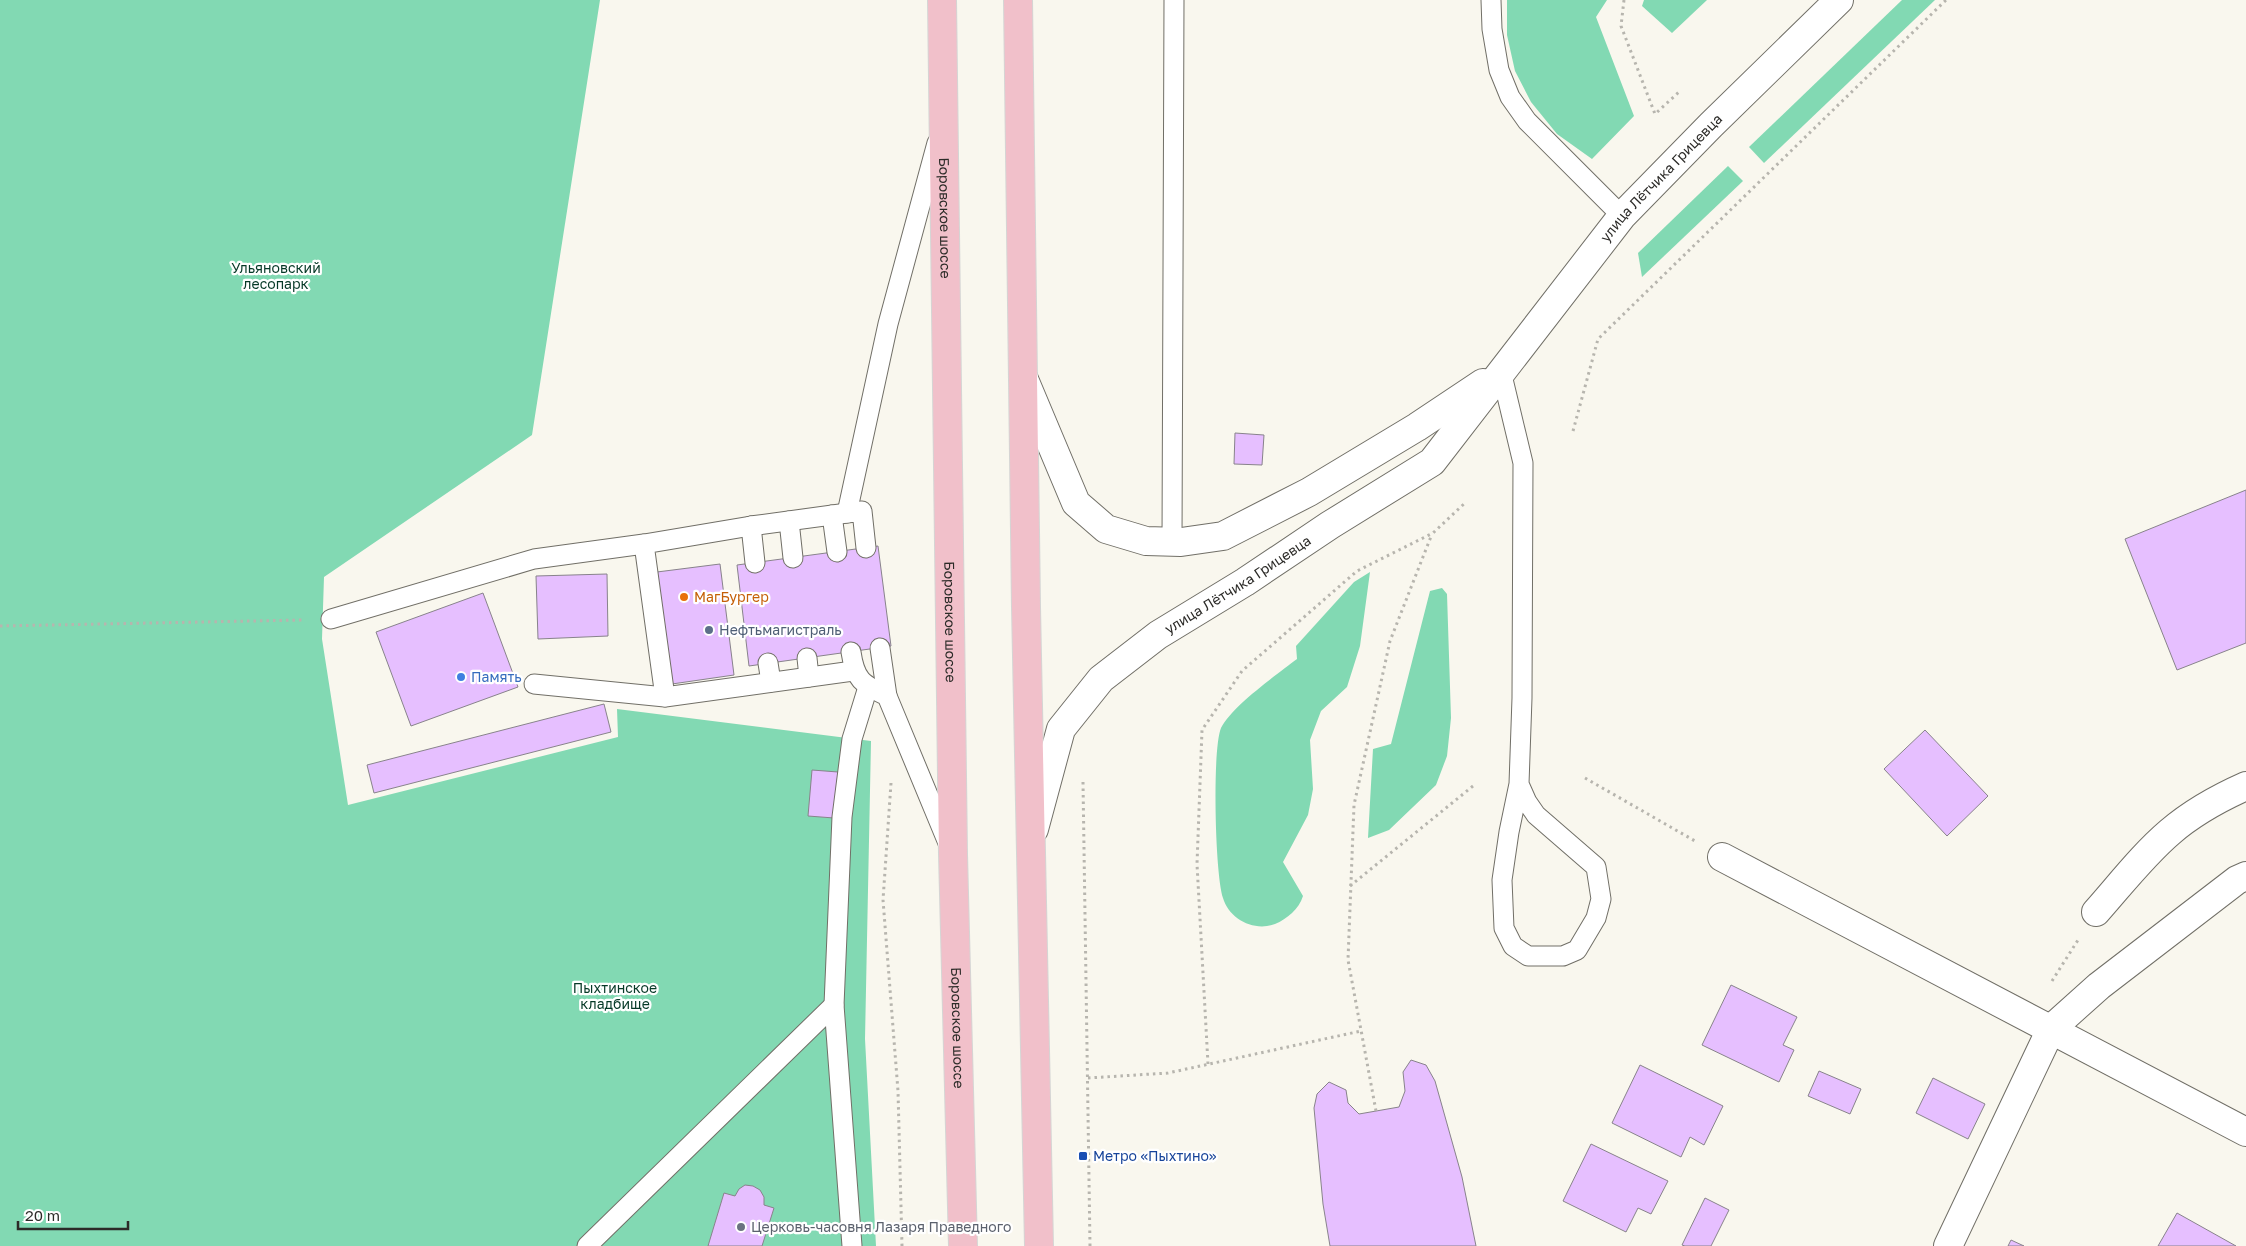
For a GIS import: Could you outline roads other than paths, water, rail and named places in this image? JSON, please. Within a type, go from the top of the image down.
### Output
[{"type":"main road","name":"Боровское шоссе","points":[[942,0],[942,122],[953,854],[963,1246]]},
{"type":"main road","points":[[1018,0],[1039,1246]]},
{"type":"street","name":"улица Лётчика Грицевца","points":[[1031,839],[1060,728],[1101,679],[1158,635],[1245,582],[1330,525],[1432,462],[1501,370],[1622,216],[1711,125],[1839,0]]},
{"type":"street","name":"улица Лётчика Грицевца","points":[[1023,377],[1076,503],[1106,529],[1146,541],[1172,542],[1223,536],[1309,492],[1416,427],[1501,370]]},
{"type":"street","points":[[2096,912],[2170,832],[2201,809],[2246,786]]},
{"type":"street","points":[[1722,857],[2246,1132]]},
{"type":"street","points":[[1948,1246],[2039,1023],[2099,986],[2237,880],[2246,876]]},
{"type":"lane","points":[[1172,542],[1174,0]]},
{"type":"lane","points":[[1491,0],[1492,29],[1499,70],[1510,97],[1527,121],[1622,216]]},
{"type":"lane","points":[[837,552],[840,514],[942,122]]},
{"type":"lane","points":[[1501,370],[1524,463],[1522,698],[1519,784],[1508,832],[1502,880],[1504,928],[1514,946],[1528,956],[1564,956],[1577,950],[1596,918],[1601,899],[1596,867],[1536,815],[1527,802],[1519,784]]},
{"type":"lane","points":[[331,619],[534,559],[840,514],[862,512],[866,548]]},
{"type":"lane","points":[[788,521],[793,558]]},
{"type":"lane","points":[[751,526],[756,563]]},
{"type":"lane","points":[[644,544],[665,697]]},
{"type":"lane","points":[[880,648],[887,696],[953,854]]},
{"type":"lane","points":[[851,652],[853,671],[868,687],[887,696]]},
{"type":"lane","points":[[807,658],[809,677]]},
{"type":"lane","points":[[768,663],[771,682]]},
{"type":"lane","points":[[534,684],[665,697],[853,671]]},
{"type":"lane","points":[[852,1246],[834,1005],[842,817],[852,739],[868,687]]},
{"type":"lane","points":[[587,1246],[834,1005]]},
{"type":"place","name":"МагБургер","points":[[684,597]]},
{"type":"place","name":"Нефтьмагистраль","points":[[709,630]]},
{"type":"place","name":"Память","points":[[461,677]]},
{"type":"place","name":"Метро «Пыхтино»","points":[[1083,1156]]},
{"type":"place","name":"Церковь-часовня Лазаря Праведного","points":[[741,1227]]},
{"type":"park label","name":"Ульяновский лесопарк","points":[[276,276]]},
{"type":"park label","name":"Пыхтинское кладбище","points":[[615,996]]}]
